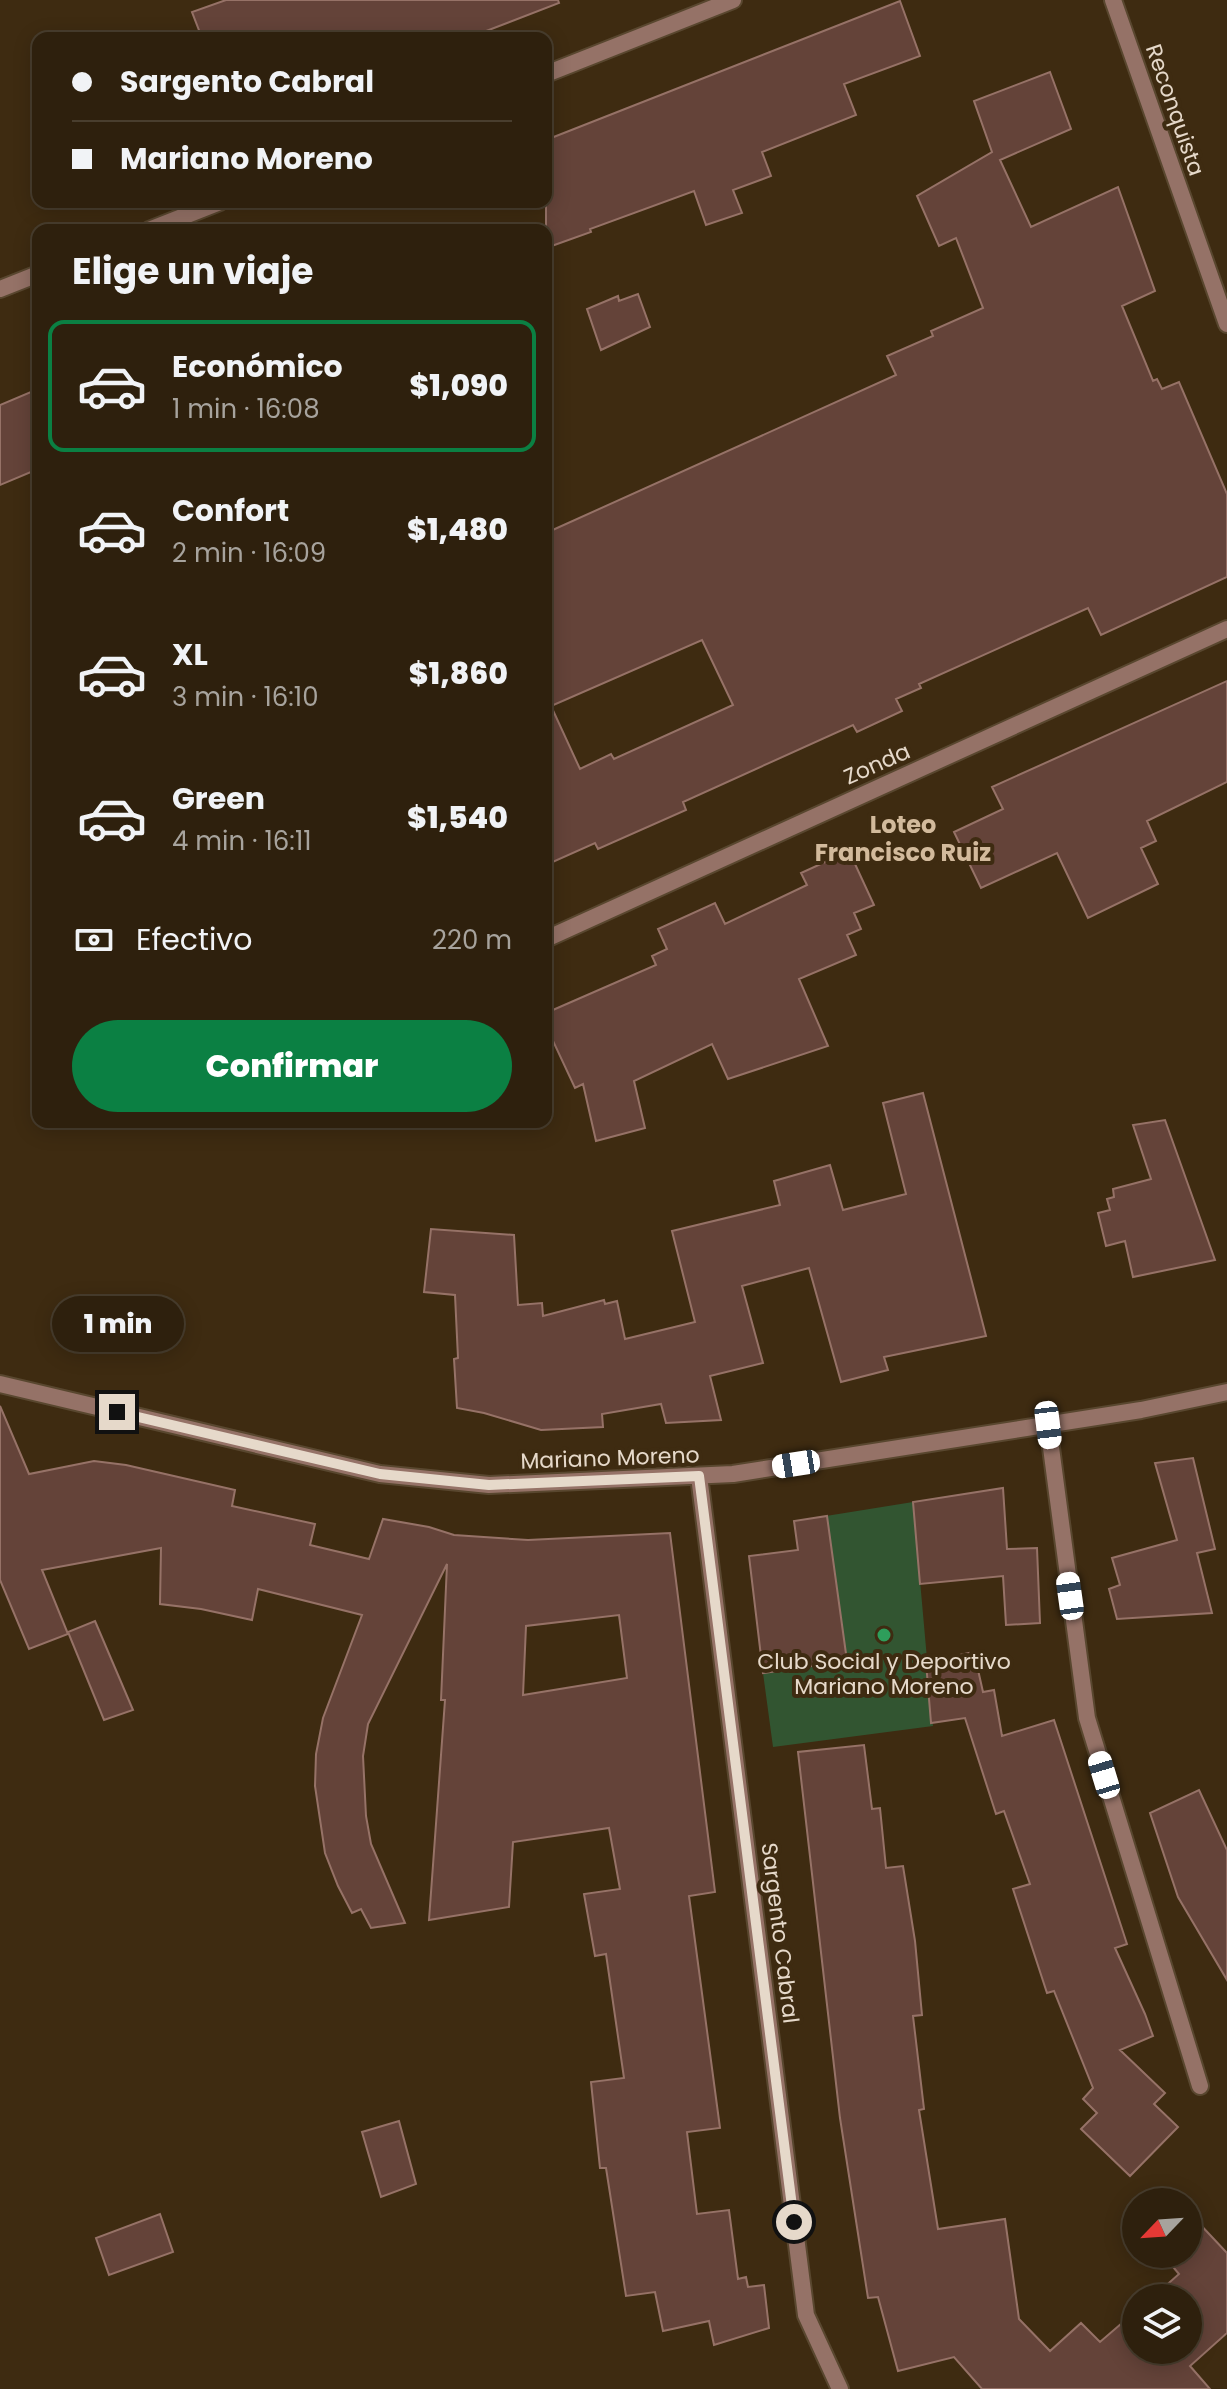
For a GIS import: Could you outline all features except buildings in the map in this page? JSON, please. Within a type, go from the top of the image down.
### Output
[{"type":"street","points":[[552,72],[733,0]]},
{"type":"street","name":"Reconquista","points":[[1113,0],[1227,324]]},
{"type":"street","points":[[164,224],[205,208]]},
{"type":"street","points":[[0,289],[32,276]]},
{"type":"street","name":"Zonda","points":[[552,936],[1227,629]]},
{"type":"street","name":"Mariano Moreno","points":[[0,1384],[380,1474],[489,1485],[733,1474],[1048,1425],[1227,1392]]},
{"type":"street","points":[[1048,1425],[1087,1718],[1200,2086]]},
{"type":"street","name":"Sargento Cabral","points":[[699,1476],[806,2315],[840,2389]]},
{"type":"green space","name":"Club Social y Deportivo Mariano Moreno","points":[[913,1502],[933,1726],[773,1747],[763,1673],[847,1661],[826,1516]]},
{"type":"place","name":"Club Social y Deportivo Mariano Moreno","points":[[884,1635]]},
{"type":"district","name":"Loteo Francisco Ruiz","points":[[903,838]]},
{"type":"route","points":[[117,1412],[380,1474],[489,1485],[699,1476],[794,2222]]}]
